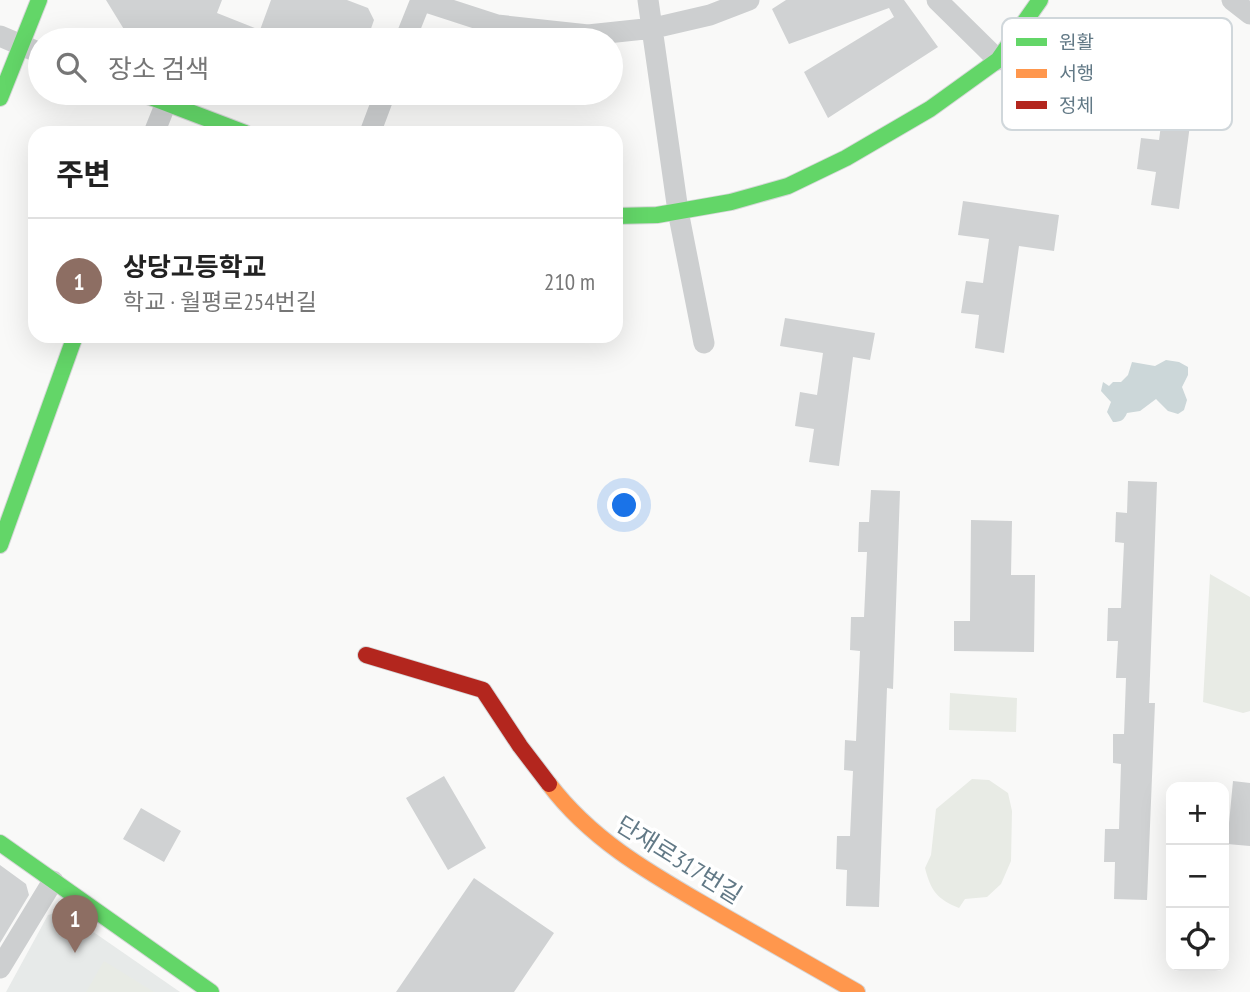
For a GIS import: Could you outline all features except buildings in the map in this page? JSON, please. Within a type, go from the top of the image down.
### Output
[{"type":"street","points":[[34,28],[39,0]]},
{"type":"street","points":[[410,28],[420,0],[497,25],[524,28]]},
{"type":"street","points":[[649,0],[678,211],[704,343]]},
{"type":"street","points":[[623,31],[654,28],[710,15],[749,0]]},
{"type":"street","points":[[937,0],[998,60]]},
{"type":"street","points":[[1027,18],[1040,0]]},
{"type":"street","points":[[1232,0],[1250,14]]},
{"type":"street","points":[[0,36],[28,48]]},
{"type":"street","points":[[0,98],[28,54]]},
{"type":"street","points":[[623,216],[657,215],[731,202],[788,186],[846,158],[930,109],[998,60],[1002,54]]},
{"type":"street","points":[[157,126],[165,105]]},
{"type":"street","points":[[171,105],[227,126]]},
{"type":"street","points":[[372,126],[380,105]]},
{"type":"street","points":[[0,545],[72,343]]},
{"type":"street","name":"단재로317번길","points":[[366,655],[483,690],[520,746],[561,800],[604,842],[658,879],[857,992]]},
{"type":"street","points":[[0,843],[211,992]]},
{"type":"street","points":[[0,968],[53,881]]},
{"type":"shaded area","points":[[1166,360],[1188,367],[1188,375],[1182,387],[1187,400],[1184,410],[1178,414],[1168,411],[1156,399],[1140,411],[1127,413],[1122,420],[1113,422],[1107,412],[1111,402],[1101,391],[1103,382],[1109,386],[1113,382],[1121,382],[1128,375],[1132,362],[1155,366]]},
{"type":"shaded area","points":[[1210,574],[1250,597],[1250,711],[1243,713],[1203,702]]},
{"type":"shaded area","points":[[950,693],[1017,698],[1016,732],[949,730]]},
{"type":"shaded area","points":[[972,779],[989,780],[1008,793],[1012,811],[1011,861],[1001,884],[987,897],[965,899],[959,908],[936,893],[925,868],[931,855],[936,809]]},
{"type":"shaded area","points":[[63,911],[180,992],[6,992],[48,915]]},
{"type":"shaded area","points":[[104,961],[154,992],[86,992]]},
{"type":"traffic: fast","points":[[0,98],[39,0]]},
{"type":"traffic: fast","points":[[1027,18],[1040,0]]},
{"type":"traffic: fast","points":[[623,216],[657,215],[731,202],[788,186],[846,158],[930,109],[998,60],[1002,54]]},
{"type":"traffic: fast","points":[[172,105],[227,126]]},
{"type":"traffic: fast","points":[[0,545],[72,343]]},
{"type":"traffic: fast","points":[[0,843],[211,992]]},
{"type":"traffic: slow","points":[[549,784],[586,825],[651,873],[857,992]]},
{"type":"traffic: jam","points":[[366,655],[483,690],[549,784]]},
{"type":"place","name":"상당고등학교","points":[[75,953]]}]
